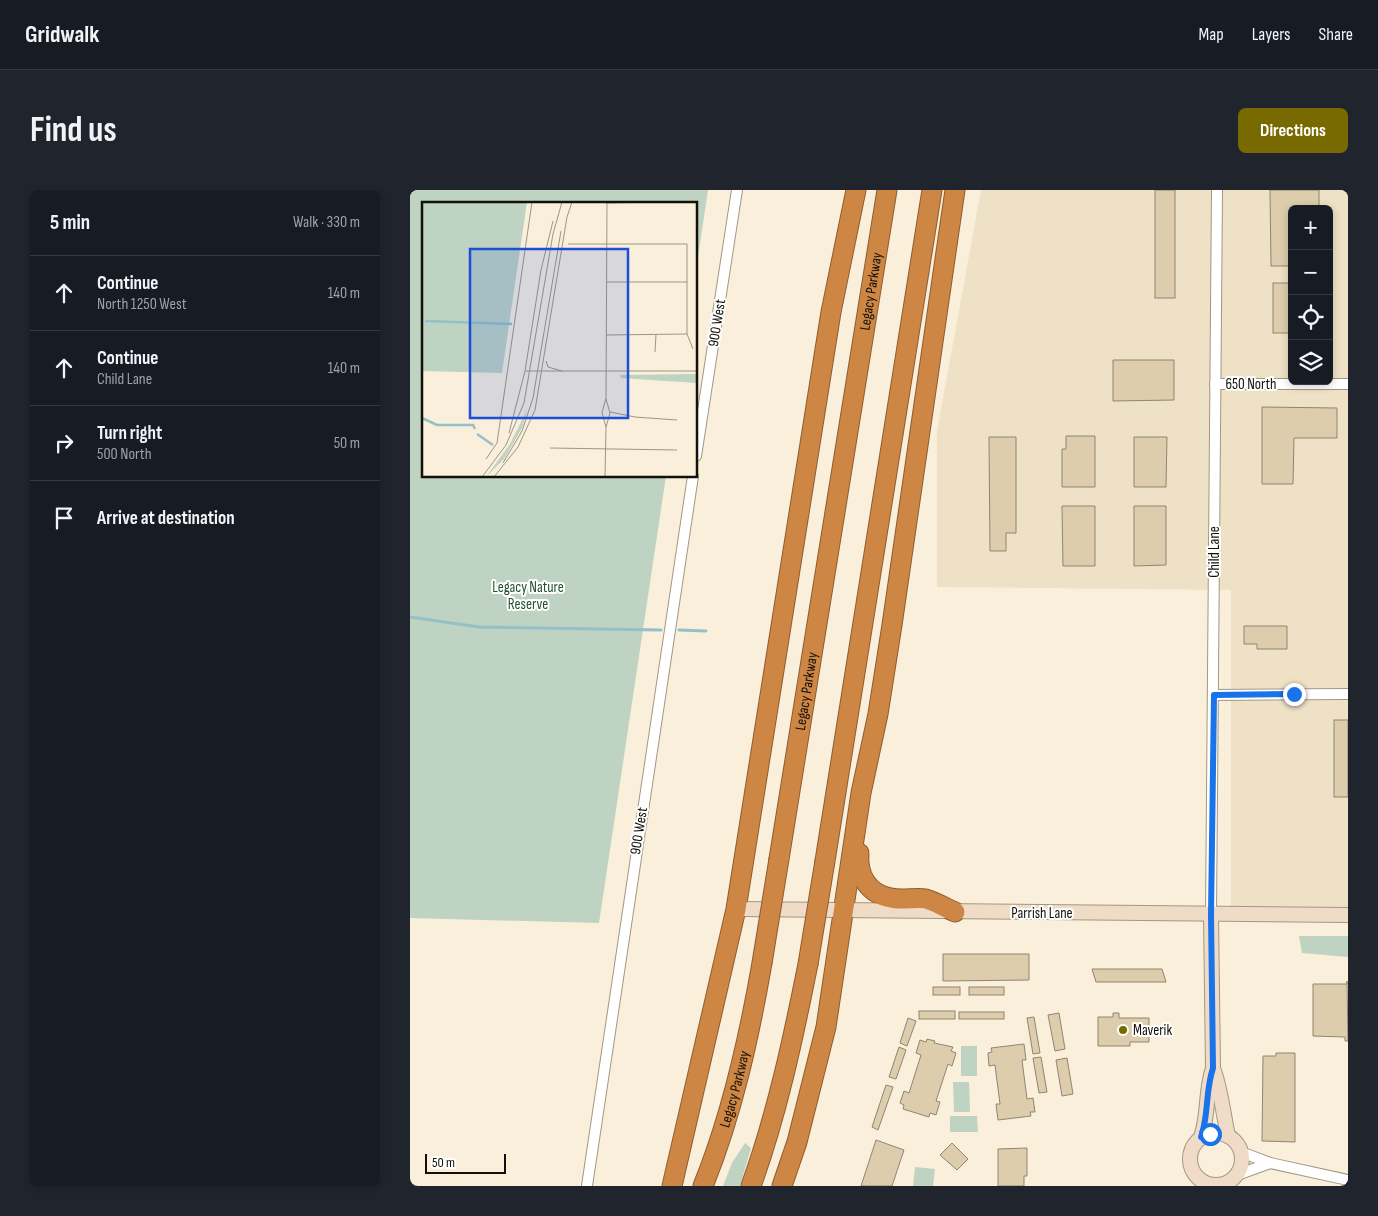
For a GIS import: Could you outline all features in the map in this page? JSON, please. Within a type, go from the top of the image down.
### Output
[{"type":"highway","points":[[672,1186],[736,909],[831,312],[856,190]]},
{"type":"highway","name":"Legacy Parkway","points":[[703,1186],[732,1102],[755,1005],[887,190]]},
{"type":"highway","points":[[751,1186],[775,1114],[808,964],[932,190]]},
{"type":"highway","points":[[955,190],[858,862],[862,878],[871,889],[887,897],[926,900],[955,912]]},
{"type":"highway","points":[[782,1186],[800,1133],[826,1027],[861,793],[878,714]]},
{"type":"highway","points":[[850,868],[855,884],[868,899],[909,912]]},
{"type":"main road","name":"Parrish Lane","points":[[736,909],[844,912],[1348,915]]},
{"type":"main road","points":[[1201,1137],[1214,1133],[1228,1136],[1236,1143],[1241,1152],[1242,1158],[1237,1174],[1222,1185],[1198,1181],[1190,1160],[1191,1152],[1205,1127],[1207,1086],[1213,1068],[1211,915]]},
{"type":"main road","points":[[1213,1068],[1220,1086],[1228,1136]]},
{"type":"street","name":"900 West","points":[[698,443],[737,190]]},
{"type":"street","name":"Child Lane","points":[[1211,915],[1217,190]]},
{"type":"street","name":"650 North","points":[[1215,384],[1348,384]]},
{"type":"street","name":"900 West","points":[[587,1186],[693,478]]},
{"type":"street","points":[[1214,695],[1348,694]]},
{"type":"street","points":[[1241,1152],[1270,1164],[1348,1180]]},
{"type":"street","points":[[1237,1174],[1270,1164]]},
{"type":"shaded area","points":[[981,190],[1348,190],[1348,908],[1231,908],[1231,590],[937,587],[937,431]]},
{"type":"green space","name":"Legacy Nature Reserve","points":[[410,190],[708,190],[698,257],[698,202],[422,202],[422,478],[666,478],[599,923],[410,918]]},
{"type":"green space","points":[[1299,936],[1348,936],[1348,957],[1302,953]]},
{"type":"green space","points":[[961,1046],[977,1046],[977,1076],[961,1076]]},
{"type":"green space","points":[[953,1082],[969,1082],[970,1112],[954,1112]]},
{"type":"green space","points":[[950,1116],[977,1116],[978,1132],[950,1132]]},
{"type":"green space","points":[[745,1143],[751,1148],[740,1186],[723,1186],[732,1163]]},
{"type":"green space","points":[[915,1167],[935,1169],[933,1186],[913,1186]]},
{"type":"building","points":[[1155,190],[1175,190],[1175,298],[1155,298]]},
{"type":"building","points":[[1270,190],[1319,190],[1319,205],[1288,205],[1288,266],[1271,266]]},
{"type":"building","points":[[1273,283],[1288,283],[1288,333],[1273,333]]},
{"type":"building","points":[[1113,360],[1174,360],[1174,400],[1113,401]]},
{"type":"building","points":[[1262,407],[1337,408],[1337,438],[1294,438],[1293,484],[1262,484]]},
{"type":"building","points":[[1066,436],[1095,436],[1095,487],[1062,487],[1062,449],[1066,449]]},
{"type":"building","points":[[989,437],[1016,437],[1016,533],[1006,533],[1006,551],[990,551]]},
{"type":"building","points":[[1134,437],[1167,437],[1166,487],[1134,487]]},
{"type":"building","points":[[1062,506],[1095,506],[1095,566],[1063,566]]},
{"type":"building","points":[[1134,506],[1166,506],[1166,565],[1134,566]]},
{"type":"building","points":[[1244,626],[1287,626],[1287,649],[1257,649],[1257,644],[1244,644]]},
{"type":"building","points":[[1334,720],[1348,720],[1348,797],[1334,797]]},
{"type":"building","points":[[943,954],[1029,954],[1029,980],[943,981]]},
{"type":"building","name":"Maverik","points":[[1092,969],[1162,969],[1166,982],[1096,982]]},
{"type":"building","points":[[1347,981],[1348,1041],[1345,1041],[1345,1037],[1313,1036],[1313,984],[1347,984]]},
{"type":"building","points":[[933,987],[960,987],[960,995],[933,995]]},
{"type":"building","points":[[969,987],[1004,987],[1004,995],[969,995]]},
{"type":"building","points":[[919,1011],[955,1011],[955,1019],[919,1019]]},
{"type":"building","points":[[959,1012],[1004,1012],[1004,1019],[959,1019]]},
{"type":"building","points":[[1059,1013],[1065,1049],[1055,1051],[1048,1015]]},
{"type":"building","name":"Maverik","points":[[1113,1013],[1119,1013],[1119,1018],[1149,1018],[1149,1042],[1130,1042],[1130,1046],[1098,1046],[1098,1017],[1113,1017]]},
{"type":"building","points":[[1034,1017],[1040,1053],[1033,1054],[1027,1018]]},
{"type":"building","points":[[908,1018],[916,1021],[907,1046],[900,1043]]},
{"type":"building","points":[[927,1039],[935,1041],[934,1043],[953,1047],[951,1051],[956,1053],[952,1066],[948,1064],[936,1101],[940,1102],[936,1115],[930,1113],[929,1117],[903,1109],[904,1105],[900,1103],[904,1091],[909,1093],[921,1055],[916,1053],[920,1040],[926,1042]]},
{"type":"building","points":[[1024,1044],[1026,1060],[1022,1060],[1027,1099],[1033,1098],[1035,1112],[1030,1112],[1031,1116],[998,1120],[996,1104],[1000,1104],[995,1065],[989,1066],[988,1053],[992,1052],[991,1048]]},
{"type":"building","points":[[899,1047],[906,1050],[896,1079],[889,1077]]},
{"type":"building","points":[[1276,1053],[1295,1053],[1295,1142],[1262,1141],[1263,1056],[1276,1056]]},
{"type":"building","points":[[1041,1057],[1047,1092],[1039,1093],[1033,1058]]},
{"type":"building","points":[[1067,1058],[1073,1094],[1062,1096],[1056,1060]]},
{"type":"building","points":[[886,1085],[893,1087],[878,1130],[872,1127]]},
{"type":"building","points":[[876,1140],[904,1150],[892,1186],[861,1186]]},
{"type":"building","points":[[952,1143],[968,1159],[957,1170],[940,1155]]},
{"type":"building","points":[[1027,1148],[1027,1176],[1024,1176],[1024,1186],[998,1186],[998,1149]]},
{"type":"waterway","points":[[410,617],[479,627],[661,630]]},
{"type":"waterway","points":[[679,630],[706,631]]},
{"type":"place","name":"Maverik","points":[[1123,1030]]},
{"type":"route","points":[[1210,1134],[1201,1137],[1205,1127],[1207,1086],[1213,1068],[1211,915],[1214,695],[1294,694]]}]
